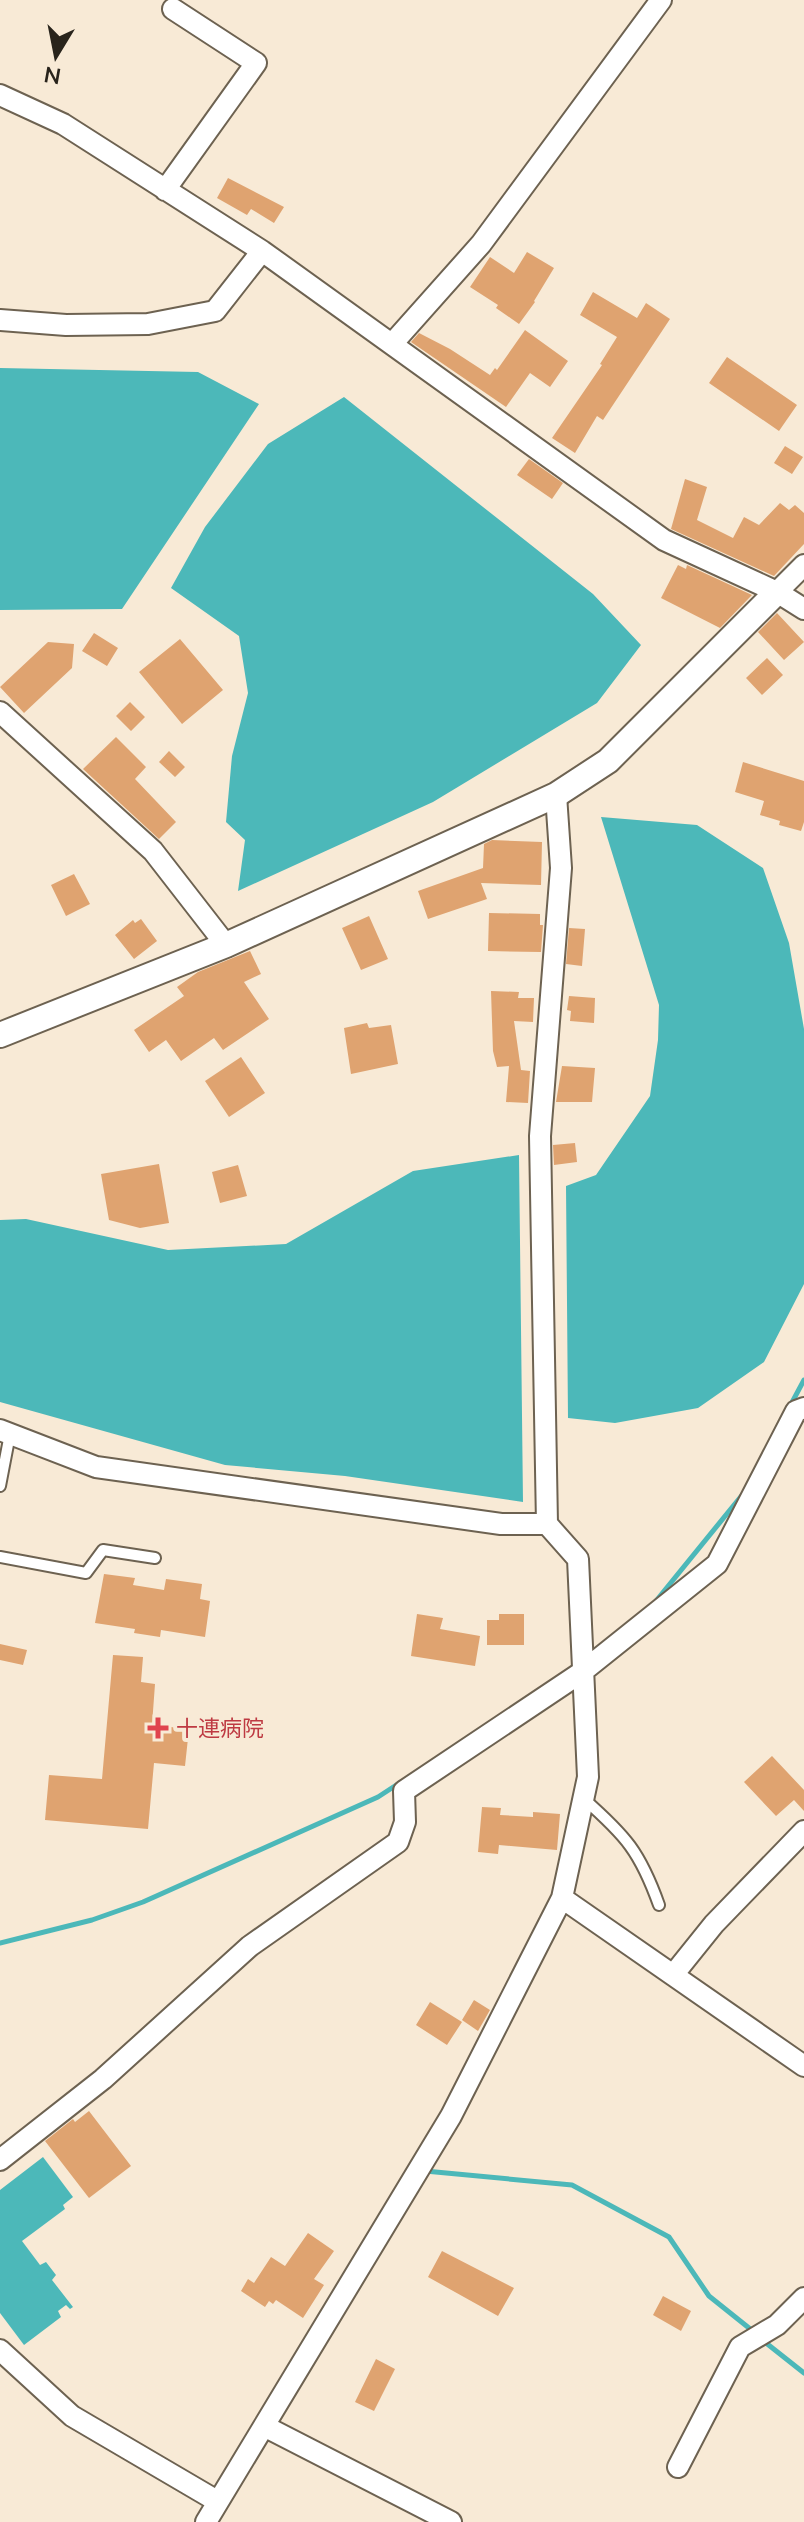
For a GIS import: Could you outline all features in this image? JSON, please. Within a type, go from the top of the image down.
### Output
[{"type":"street","points":[[392,344],[481,244],[661,0]]},
{"type":"street","points":[[165,190],[256,63],[173,9]]},
{"type":"street","points":[[0,95],[63,124],[262,251],[664,540],[777,592],[804,609]]},
{"type":"street","points":[[0,320],[66,325],[148,324],[215,311],[262,251]]},
{"type":"street","points":[[0,1035],[226,945],[556,795],[608,761],[804,565]]},
{"type":"street","points":[[4,724],[153,851],[226,945]]},
{"type":"street","points":[[206,2522],[451,2116],[562,1898],[584,1799],[588,1777],[578,1559],[547,1524],[540,1136],[561,868],[556,795]]},
{"type":"street","points":[[0,2160],[103,2079],[250,1946],[398,1842],[405,1822],[404,1791],[582,1672],[717,1564],[796,1411],[804,1408]]},
{"type":"street","points":[[5,1432],[96,1467],[501,1524],[547,1524]]},
{"type":"street","points":[[673,1975],[714,1924],[804,1831]]},
{"type":"street","points":[[562,1898],[804,2066]]},
{"type":"street","points":[[678,2467],[740,2347],[777,2325],[804,2298]]},
{"type":"street","points":[[0,2350],[72,2416],[217,2501]]},
{"type":"street","points":[[264,2426],[451,2522]]},
{"type":"lane","points":[[0,1486],[5,1432]]},
{"type":"lane","points":[[0,1557],[86,1573],[103,1550],[155,1558]]},
{"type":"lane","points":[[584,1799],[629,1841],[647,1871],[659,1905]]},
{"type":"water","points":[[0,368],[198,372],[259,404],[122,609],[0,610]]},
{"type":"water","points":[[344,397],[593,594],[641,645],[597,703],[433,802],[238,891],[245,840],[226,822],[232,756],[248,693],[239,636],[171,588],[205,527],[268,444]]},
{"type":"water","points":[[601,817],[697,825],[763,868],[789,943],[804,1029],[804,1284],[764,1362],[698,1408],[615,1423],[568,1418],[566,1186],[596,1175],[650,1096],[658,1040],[659,1005]]},
{"type":"water","points":[[519,1155],[523,1502],[345,1476],[225,1465],[0,1402],[0,1220],[26,1219],[168,1250],[286,1244],[413,1171]]},
{"type":"water","points":[[43,2157],[73,2197],[63,2205],[65,2209],[22,2241],[40,2265],[46,2262],[56,2275],[52,2280],[73,2307],[70,2309],[66,2305],[58,2311],[61,2317],[24,2345],[0,2313],[0,2190]]},
{"type":"building","points":[[228,178],[284,207],[274,223],[251,209],[247,215],[217,198]]},
{"type":"building","points":[[527,252],[554,268],[519,324],[496,308],[498,305],[470,287],[490,257],[514,273]]},
{"type":"building","points":[[593,292],[637,318],[646,303],[670,319],[603,420],[597,416],[575,453],[552,438],[602,365],[617,337],[580,315]]},
{"type":"building","points":[[525,330],[568,361],[550,387],[530,373],[506,407],[411,342],[419,333],[490,375],[495,368],[497,370]]},
{"type":"building","points":[[727,357],[797,405],[779,431],[709,383]]},
{"type":"building","points":[[785,446],[803,457],[792,474],[774,463]]},
{"type":"building","points":[[529,459],[563,483],[552,499],[517,475]]},
{"type":"building","points":[[685,479],[707,487],[697,520],[733,538],[744,517],[759,525],[780,503],[789,510],[795,505],[804,513],[804,544],[774,576],[671,529]]},
{"type":"building","points":[[678,565],[686,569],[687,565],[752,595],[720,628],[661,598]]},
{"type":"building","points":[[777,613],[804,642],[784,660],[758,632]]},
{"type":"building","points":[[94,633],[118,648],[107,666],[82,651]]},
{"type":"building","points":[[180,639],[223,690],[182,724],[139,672]]},
{"type":"building","points":[[48,642],[74,644],[72,668],[24,713],[0,687]]},
{"type":"building","points":[[767,658],[783,675],[762,695],[746,678]]},
{"type":"building","points":[[130,702],[145,717],[131,731],[116,716]]},
{"type":"building","points":[[116,737],[146,767],[135,779],[176,822],[159,839],[83,769]]},
{"type":"building","points":[[169,751],[185,767],[175,777],[159,762]]},
{"type":"building","points":[[743,762],[804,781],[804,822],[801,831],[779,825],[780,821],[760,815],[764,801],[735,792]]},
{"type":"building","points":[[492,840],[542,842],[541,885],[481,883],[487,899],[428,919],[418,891],[483,868],[484,844]]},
{"type":"building","points":[[74,874],[90,904],[66,916],[51,885]]},
{"type":"building","points":[[489,913],[540,914],[540,925],[543,925],[541,952],[488,951]]},
{"type":"building","points":[[369,916],[388,959],[361,970],[342,928]]},
{"type":"building","points":[[141,919],[157,941],[134,959],[115,935],[133,920],[135,923]]},
{"type":"building","points":[[569,928],[585,929],[582,966],[566,964]]},
{"type":"building","points":[[250,951],[261,974],[244,982],[269,1019],[223,1050],[214,1038],[181,1061],[166,1040],[149,1052],[134,1030],[184,996],[177,987],[198,972]]},
{"type":"building","points":[[491,991],[519,992],[518,998],[534,998],[533,1022],[514,1021],[521,1070],[530,1071],[528,1103],[506,1102],[509,1066],[497,1067],[493,1051]]},
{"type":"building","points":[[569,996],[595,998],[594,1023],[570,1021],[571,1011],[567,1010]]},
{"type":"building","points":[[367,1023],[369,1028],[391,1025],[398,1064],[351,1074],[344,1028]]},
{"type":"building","points":[[241,1057],[265,1093],[229,1117],[205,1081]]},
{"type":"building","points":[[562,1066],[595,1068],[592,1102],[556,1102]]},
{"type":"building","points":[[575,1143],[577,1162],[554,1165],[553,1145]]},
{"type":"building","points":[[159,1164],[169,1223],[140,1228],[109,1220],[101,1174]]},
{"type":"building","points":[[238,1165],[247,1196],[220,1203],[212,1172]]},
{"type":"building","points":[[104,1574],[135,1578],[133,1585],[164,1590],[166,1579],[202,1584],[200,1599],[210,1601],[205,1637],[161,1630],[160,1637],[134,1633],[135,1629],[95,1623]]},
{"type":"building","points":[[417,1614],[443,1618],[440,1629],[480,1636],[475,1666],[411,1656]]},
{"type":"building","points":[[499,1614],[524,1614],[524,1645],[487,1645],[487,1620],[499,1620]]},
{"type":"building","points":[[0,1644],[27,1650],[23,1665],[0,1660]]},
{"type":"building","points":[[113,1655],[143,1657],[141,1682],[155,1684],[152,1725],[189,1729],[185,1766],[154,1763],[148,1829],[45,1820],[49,1775],[102,1779]]},
{"type":"building","points":[[772,1756],[804,1790],[804,1811],[794,1800],[776,1816],[744,1782]]},
{"type":"building","points":[[482,1807],[501,1808],[500,1815],[533,1817],[533,1812],[560,1814],[557,1850],[499,1845],[498,1854],[478,1852]]},
{"type":"building","points":[[474,2000],[490,2010],[478,2031],[462,2020]]},
{"type":"building","points":[[430,2002],[462,2022],[447,2045],[416,2025]]},
{"type":"building","points":[[89,2111],[131,2166],[89,2198],[45,2141],[73,2119],[75,2122]]},
{"type":"building","points":[[308,2233],[334,2251],[314,2279],[324,2285],[303,2318],[276,2300],[273,2304],[269,2301],[265,2307],[241,2291],[248,2279],[254,2283],[271,2257],[285,2266]]},
{"type":"building","points":[[442,2251],[514,2288],[498,2316],[428,2277]]},
{"type":"building","points":[[663,2296],[691,2311],[681,2331],[653,2315]]},
{"type":"building","points":[[376,2359],[395,2369],[374,2411],[355,2402]]},
{"type":"waterway","points":[[789,1408],[804,1380]]},
{"type":"waterway","points":[[656,1601],[743,1494]]},
{"type":"waterway","points":[[0,1943],[92,1920],[143,1902],[378,1797],[401,1782]]},
{"type":"waterway","points":[[425,2171],[572,2185],[669,2237],[709,2296],[754,2332]]},
{"type":"waterway","points":[[761,2339],[804,2373]]},
{"type":"place","name":"十連病院","points":[[158,1728]]}]
